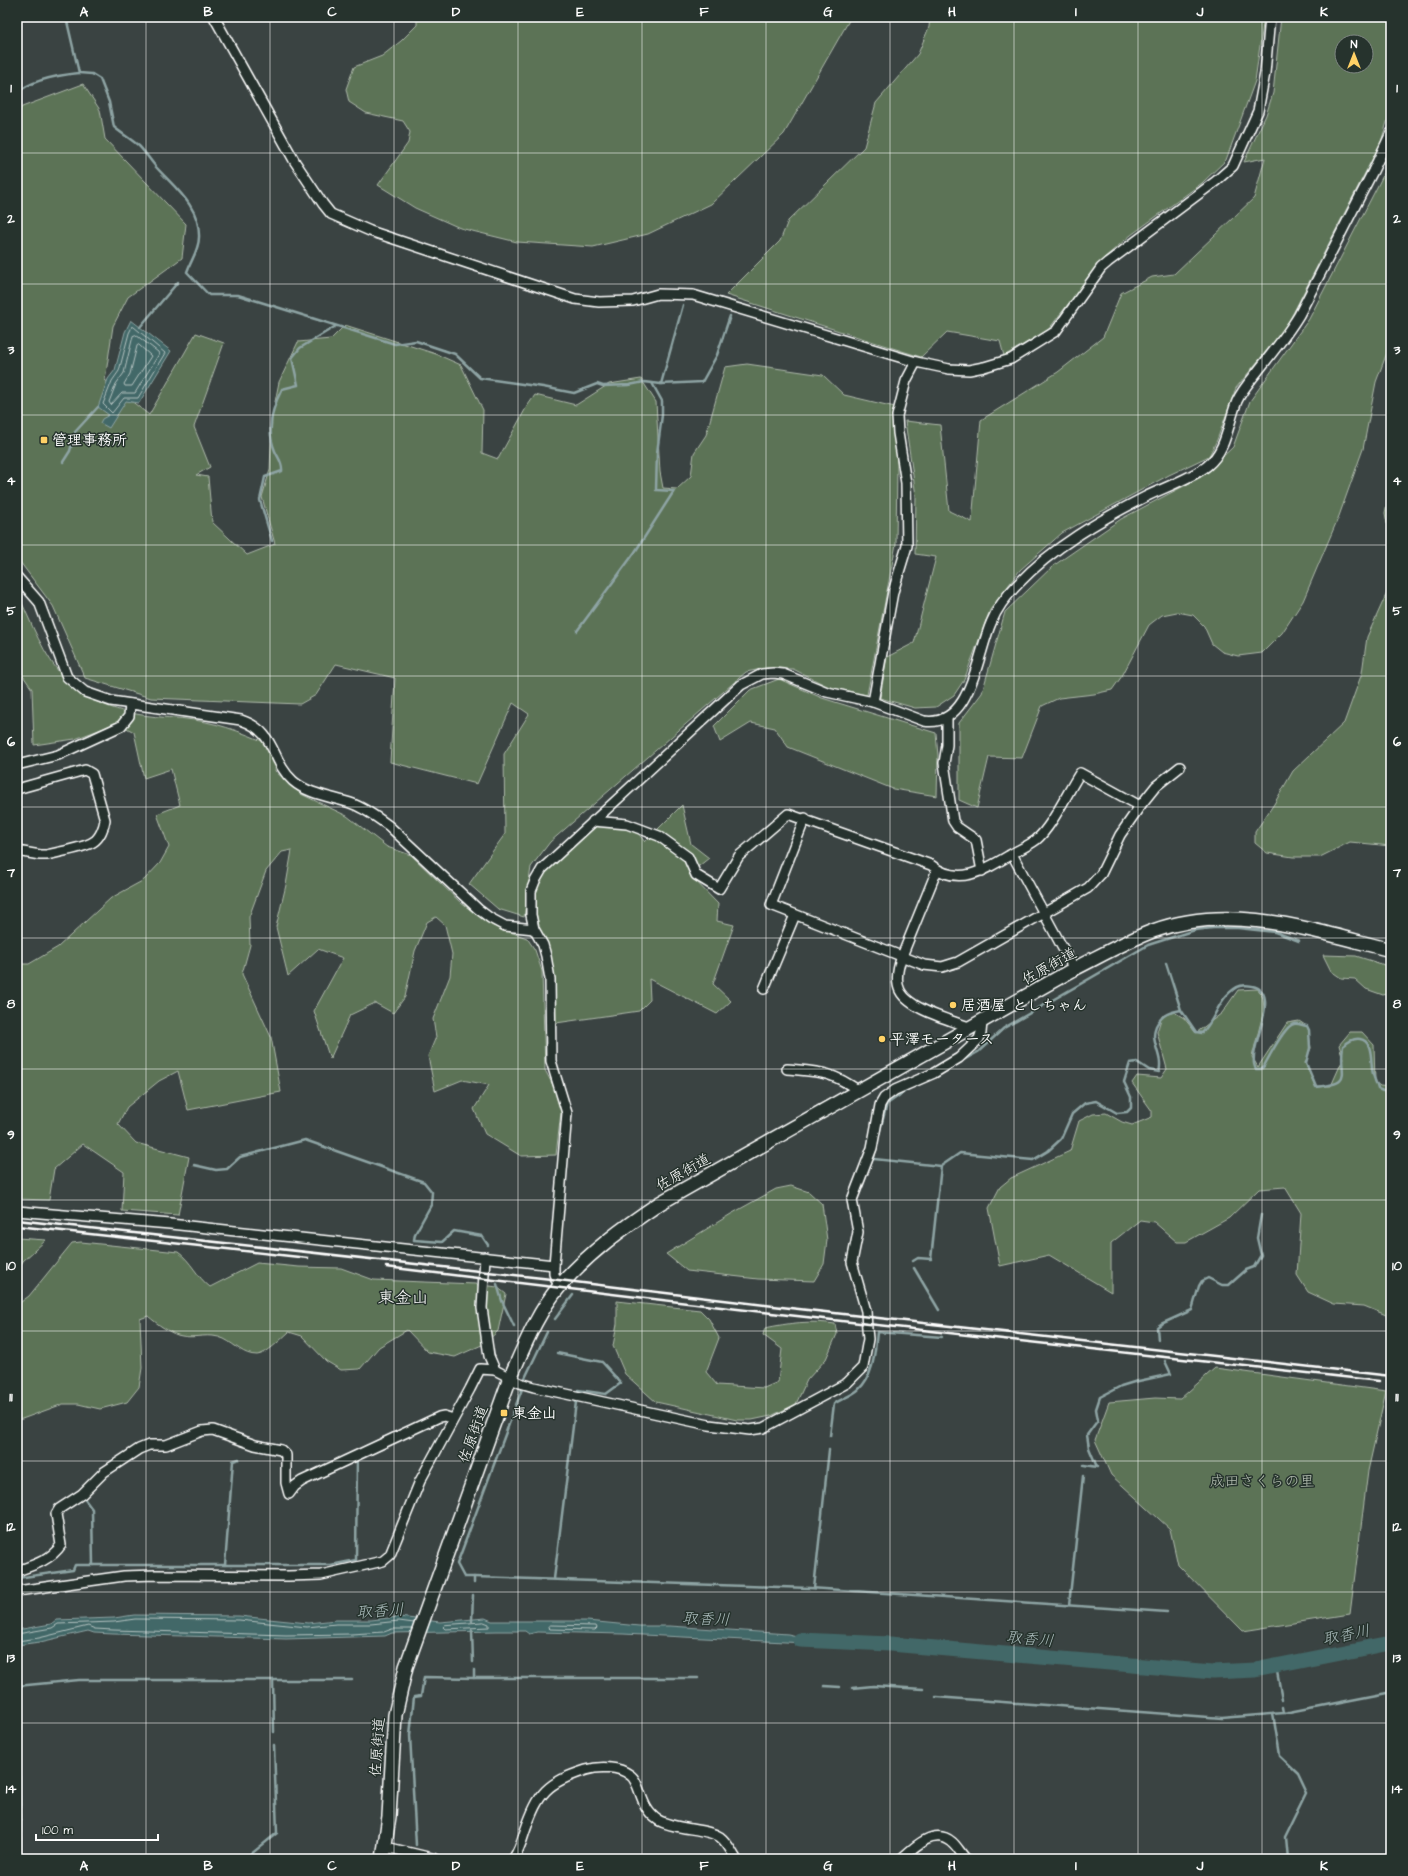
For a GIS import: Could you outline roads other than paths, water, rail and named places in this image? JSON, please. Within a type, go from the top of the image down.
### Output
[{"type":"highway","name":"佐原街道","points":[[385,1853],[395,1715],[408,1662],[510,1378],[528,1339],[559,1287],[609,1238],[660,1203],[859,1092],[1074,969],[1154,930],[1216,918],[1257,920],[1277,923],[1391,950]]},
{"type":"street","points":[[214,17],[295,162],[331,214],[342,220],[370,231],[575,299],[599,302],[633,301],[658,294],[693,295],[916,362],[948,369],[969,370],[1011,359],[1056,331],[1101,268],[1216,182],[1233,166],[1258,111],[1265,73],[1270,17]]},
{"type":"street","points":[[559,1287],[554,1274],[554,1265],[567,1113],[551,1061],[551,990],[546,956],[543,945],[534,929],[530,902],[535,881],[550,860],[741,685],[762,674],[783,674],[827,692],[873,702],[924,721],[933,722],[947,718],[964,700],[973,679],[990,624],[997,610],[1006,596],[1020,582],[1058,550],[1094,525],[1129,505],[1200,471],[1214,459],[1224,439],[1237,400],[1299,315],[1391,133]]},
{"type":"street","points":[[873,702],[893,592],[907,546],[906,483],[898,433],[897,416],[906,381],[916,362]]},
{"type":"street","points":[[17,577],[39,602],[67,676],[85,692],[97,698],[242,720],[254,724],[270,742],[286,772],[294,781],[306,789],[353,804],[378,818],[389,826],[478,909],[490,918],[505,926],[534,929]]},
{"type":"street","points":[[17,765],[58,755],[121,726],[129,716],[130,704]]},
{"type":"street","points":[[947,718],[947,745],[944,763],[953,821],[957,827],[976,840],[982,871]]},
{"type":"street","points":[[805,818],[770,905],[902,956],[932,966],[952,965],[1046,914],[1095,882],[1106,866],[1120,835],[1140,806],[1156,786],[1180,767]]},
{"type":"street","points":[[17,788],[85,770],[92,774],[105,820],[104,826],[97,838],[90,843],[40,856],[17,851]]},
{"type":"street","points":[[593,821],[627,824],[660,836],[688,857],[696,876],[719,889],[740,856],[788,814],[805,818],[931,866],[937,870],[957,876],[967,876],[982,871],[1036,840],[1045,830],[1080,773],[1140,806]]},
{"type":"street","points":[[1012,854],[1046,914],[1074,969]]},
{"type":"street","points":[[17,1591],[124,1576],[156,1574],[288,1576],[322,1575],[383,1561],[390,1555],[420,1481],[480,1369],[495,1370],[510,1378],[534,1387],[709,1425],[750,1430],[763,1428],[847,1383],[863,1367],[868,1339],[866,1311],[852,1262],[858,1232],[852,1200],[872,1148],[880,1105],[884,1098],[894,1090],[934,1073],[959,1058],[979,1039],[982,1033],[977,1025],[942,1018],[912,1004],[904,998],[899,990],[897,970],[937,870]]},
{"type":"street","points":[[764,989],[795,915]]},
{"type":"street","points":[[787,1069],[828,1073],[844,1080],[859,1092]]},
{"type":"street","points":[[17,1211],[170,1224],[554,1265]]},
{"type":"street","points":[[485,1258],[482,1308],[489,1356],[495,1370]]},
{"type":"street","points":[[17,1571],[39,1564],[55,1554],[61,1545],[56,1514],[59,1508],[82,1494],[104,1472],[139,1449],[149,1446],[166,1445],[202,1431],[213,1430],[255,1445],[281,1450],[286,1455],[286,1483],[288,1494],[302,1481],[439,1417],[444,1416],[453,1419]]},
{"type":"street","points":[[513,1859],[518,1851],[531,1814],[544,1791],[566,1778],[601,1767],[624,1771],[632,1776],[643,1803],[651,1814],[658,1820],[666,1824],[712,1833],[720,1837],[729,1847],[736,1859]]},
{"type":"street","points":[[901,1859],[920,1842],[936,1836],[942,1836],[952,1842],[966,1859]]},
{"type":"street","points":[[385,1853],[436,1859]]},
{"type":"water","points":[[131,320],[171,351],[139,403],[126,401],[109,428],[100,423],[102,419],[109,415],[98,407],[108,379],[115,370],[125,332]]},
{"type":"water","points":[[134,1615],[239,1616],[308,1623],[399,1617],[440,1622],[485,1618],[492,1621],[587,1621],[639,1626],[670,1626],[788,1634],[820,1641],[805,1643],[623,1634],[537,1632],[529,1634],[525,1631],[392,1633],[385,1636],[286,1639],[113,1634],[94,1633],[88,1631],[40,1642],[17,1645],[17,1630],[51,1624],[56,1620],[114,1618]]},
{"type":"waterway","points":[[66,17],[79,73],[92,74],[100,79],[109,102],[114,127],[139,146],[185,198],[191,207],[198,226],[199,242],[187,272],[209,295],[238,295],[395,344],[416,341],[455,354],[480,378],[574,393],[597,384],[603,386],[629,385],[644,382],[661,384],[702,382],[717,355],[730,316]]},
{"type":"waterway","points":[[17,93],[23,88],[38,81],[79,73]]},
{"type":"waterway","points":[[140,327],[178,282]]},
{"type":"waterway","points":[[661,384],[683,305]]},
{"type":"waterway","points":[[272,541],[260,500],[265,477],[282,471],[281,463],[272,443],[271,435],[271,419],[275,404],[282,389],[298,385],[292,358],[300,348],[336,326]]},
{"type":"waterway","points":[[577,631],[635,552],[674,491],[656,490],[657,453],[662,415],[662,401],[652,383]]},
{"type":"waterway","points":[[63,462],[70,451],[75,432],[98,407]]},
{"type":"waterway","points":[[960,1062],[978,1052],[1004,1028],[1148,945],[1195,930],[1213,928],[1238,928],[1275,932],[1299,941]]},
{"type":"waterway","points":[[1166,963],[1181,1010]]},
{"type":"waterway","points":[[941,1166],[960,1153],[1033,1160],[1048,1151],[1061,1139],[1072,1114],[1085,1103],[1096,1101],[1117,1113],[1127,1112],[1131,1108],[1131,1097],[1124,1082],[1130,1063],[1137,1062],[1149,1070],[1159,1072],[1160,1060],[1154,1038],[1154,1032],[1158,1022],[1164,1016],[1181,1010],[1196,1032],[1202,1033],[1225,997],[1237,987],[1246,985],[1252,986],[1261,991],[1265,999],[1265,1010],[1255,1050],[1254,1061],[1256,1069],[1261,1069],[1264,1066],[1286,1030],[1290,1026],[1297,1024],[1307,1026],[1309,1030],[1310,1048],[1306,1063],[1316,1087],[1336,1083],[1341,1080],[1343,1076],[1343,1046],[1355,1039],[1360,1039],[1368,1044],[1371,1053],[1373,1074],[1378,1089],[1383,1091],[1391,1091]]},
{"type":"waterway","points":[[879,1134],[887,1104],[910,1088]]},
{"type":"waterway","points":[[194,1165],[216,1170],[227,1169],[240,1157],[305,1140],[424,1182],[432,1192],[431,1205],[415,1234],[414,1240],[442,1242],[454,1231],[482,1236],[488,1245]]},
{"type":"waterway","points":[[875,1151],[874,1159],[941,1166],[931,1259],[918,1258],[913,1261]]},
{"type":"waterway","points":[[1158,1340],[1157,1327],[1192,1310],[1199,1286],[1202,1281],[1208,1278],[1222,1285],[1229,1285],[1246,1270],[1254,1267],[1261,1255],[1257,1238],[1261,1215]]},
{"type":"waterway","points":[[914,1268],[939,1310]]},
{"type":"waterway","points":[[497,1284],[502,1301],[514,1326]]},
{"type":"waterway","points":[[555,1319],[573,1295]]},
{"type":"waterway","points":[[525,1378],[547,1332]]},
{"type":"waterway","points":[[830,1436],[834,1404],[858,1390],[871,1371],[877,1332],[942,1337]]},
{"type":"waterway","points":[[557,1353],[602,1362],[621,1383],[606,1394],[578,1390]]},
{"type":"waterway","points":[[1084,1465],[1097,1467],[1089,1448],[1087,1435],[1098,1420],[1096,1409],[1100,1397],[1121,1386],[1171,1374],[1165,1361]]},
{"type":"waterway","points":[[474,1583],[474,1577],[464,1577],[457,1564],[522,1389]]},
{"type":"waterway","points":[[554,1579],[576,1402]]},
{"type":"waterway","points":[[814,1588],[829,1450]]},
{"type":"waterway","points":[[225,1565],[233,1461],[239,1459]]},
{"type":"waterway","points":[[17,1578],[73,1570],[75,1565],[331,1565],[356,1560],[357,1459]]},
{"type":"waterway","points":[[1069,1605],[1083,1476]]},
{"type":"waterway","points":[[83,1497],[92,1509],[93,1565]]},
{"type":"waterway","points":[[474,1577],[810,1588],[1167,1612]]},
{"type":"waterway","points":[[472,1621],[473,1595]]},
{"type":"waterway","points":[[17,1621],[18,1632]]},
{"type":"waterway","points":[[472,1630],[473,1662]]},
{"type":"waterway","name":"取香川","points":[[800,1640],[890,1644],[1213,1672],[1255,1670],[1391,1643]]},
{"type":"waterway","points":[[1276,1666],[1282,1699]]},
{"type":"waterway","points":[[416,1845],[410,1735],[414,1697],[421,1696],[424,1677],[474,1678],[474,1670]]},
{"type":"waterway","points":[[474,1678],[698,1678]]},
{"type":"waterway","points":[[17,1686],[79,1680],[352,1680]]},
{"type":"waterway","points":[[273,1680],[274,1732]]},
{"type":"waterway","points":[[824,1686],[840,1687]]},
{"type":"waterway","points":[[852,1688],[873,1686],[923,1689]]},
{"type":"waterway","points":[[17,1690],[18,1739]]},
{"type":"waterway","points":[[936,1697],[1222,1718],[1284,1713],[1391,1692]]},
{"type":"waterway","points":[[1283,1707],[1284,1713]]},
{"type":"waterway","points":[[1273,1714],[1280,1756],[1298,1773],[1307,1792],[1285,1837],[1287,1859]]},
{"type":"waterway","points":[[245,1859],[277,1833],[274,1745]]},
{"type":"waterway","points":[[19,1753],[21,1859]]},
{"type":"railway","points":[[17,1220],[542,1278],[790,1308],[1391,1376]]},
{"type":"railway","points":[[17,1226],[308,1258]]},
{"type":"railway","points":[[386,1267],[788,1315],[1379,1381]]},
{"type":"place","name":"管理事務所","points":[[44,440]]},
{"type":"place","name":"居酒屋 としちゃん","points":[[953,1005]]},
{"type":"place","name":"平澤モータース","points":[[882,1039]]},
{"type":"place","name":"東金山","points":[[504,1413]]},
{"type":"district","name":"東金山","points":[[403,1297]]},
{"type":"park label","name":"成田さくらの里","points":[[1262,1481]]}]
